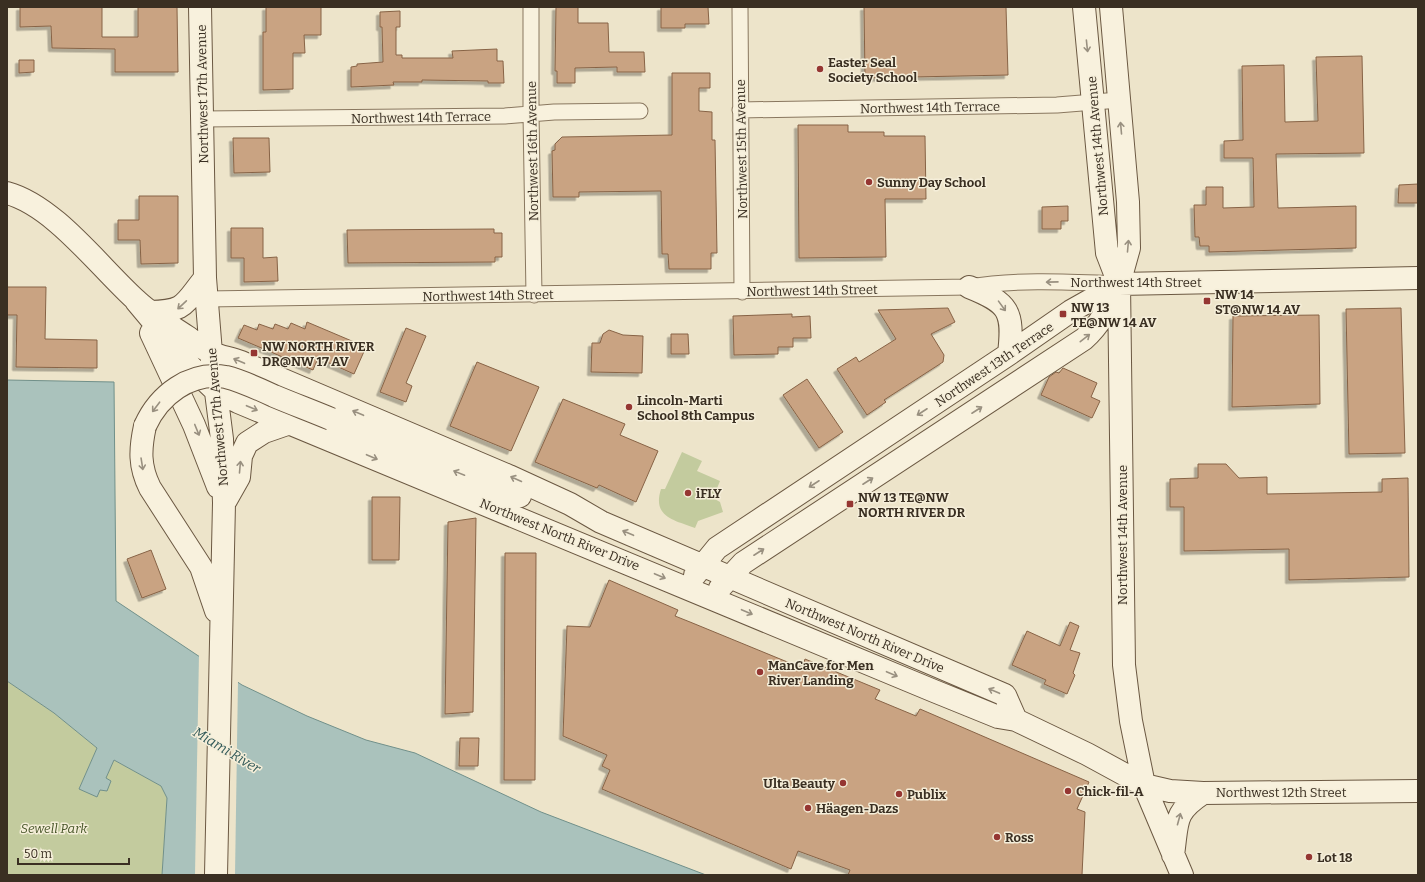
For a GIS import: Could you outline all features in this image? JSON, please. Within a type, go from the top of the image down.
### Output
[{"type":"main road","name":"Northwest 17th Avenue","points":[[200,7],[201,119],[206,289],[211,353],[222,439],[224,503],[220,633],[216,875]]},
{"type":"main road","name":"Northwest 14th Avenue","points":[[1084,7],[1107,253],[1119,284]]},
{"type":"main road","name":"Northwest 14th Avenue","points":[[1111,7],[1128,202],[1129,248],[1119,284],[1123,651],[1128,700],[1144,785]]},
{"type":"main road","name":"Northwest North River Drive","points":[[7,193],[18,196],[30,202],[54,220],[76,240],[143,306],[172,346],[216,391],[254,409],[998,717],[1016,720],[1087,754],[1144,785]]},
{"type":"main road","name":"Northwest 14th Street","points":[[1119,284],[1418,278]]},
{"type":"main road","name":"Northwest 13th Terrace","points":[[687,587],[703,564],[717,548],[1009,354],[1071,311],[1119,284]]},
{"type":"main road","points":[[711,597],[743,563],[1092,332],[1105,314],[1119,284]]},
{"type":"main road","points":[[969,287],[997,299],[1006,310],[1011,328],[1009,354]]},
{"type":"main road","points":[[143,306],[171,311],[178,309],[206,289]]},
{"type":"main road","points":[[143,306],[194,425],[224,503]]},
{"type":"main road","name":"Northwest North River Drive","points":[[143,306],[211,353],[241,362],[509,476],[570,504],[601,522],[703,564],[730,578],[1005,695],[1016,720]]},
{"type":"main road","points":[[220,633],[214,603],[201,567],[150,488],[144,476],[140,454],[145,426],[156,406],[173,390],[189,381],[212,377],[234,380],[439,465],[529,500],[601,522]]},
{"type":"main road","points":[[224,503],[239,476],[241,456],[248,443],[264,432],[290,423]]},
{"type":"main road","points":[[1144,785],[1182,875]]},
{"type":"main road","name":"Northwest 12th Street","points":[[1144,785],[1170,791],[1203,793],[1418,791]]},
{"type":"main road","points":[[1173,856],[1177,821],[1181,810],[1203,793]]},
{"type":"street","name":"Northwest 16th Avenue","points":[[531,7],[534,295]]},
{"type":"street","name":"Northwest 15th Avenue","points":[[740,7],[742,292]]},
{"type":"street","name":"Northwest 14th Terrace","points":[[740,110],[1048,105],[1119,100]]},
{"type":"street","name":"Northwest 14th Terrace","points":[[201,119],[505,116],[640,111]]},
{"type":"street","name":"Northwest 14th Street","points":[[206,289],[534,295],[969,287],[995,283],[1064,282],[1119,284]]},
{"type":"green space","name":"iFLY","points":[[682,452],[702,461],[697,471],[720,481],[713,498],[720,502],[723,512],[698,521],[695,528],[673,520],[662,512],[660,506],[659,498],[661,489],[665,489]]},
{"type":"green space","name":"Sewell Park","points":[[7,681],[54,713],[97,748],[79,789],[100,790],[114,760],[161,786],[167,798],[162,875],[7,875]]},
{"type":"water","name":"Miami River","points":[[7,380],[114,382],[116,601],[242,685],[307,716],[366,740],[415,753],[541,812],[706,875],[162,875],[167,798],[161,786],[114,760],[106,778],[111,781],[107,791],[100,790],[97,797],[79,789],[97,748],[54,713],[7,681]]},
{"type":"pier","points":[[199,654],[238,680],[235,875],[195,875]]},
{"type":"building","points":[[20,7],[102,7],[102,37],[138,37],[138,7],[177,7],[178,72],[115,72],[115,49],[52,48],[51,26],[20,27]]},
{"type":"building","points":[[266,7],[321,7],[321,35],[304,35],[305,53],[293,53],[293,89],[263,90],[263,32],[266,32]]},
{"type":"building","points":[[556,7],[578,7],[578,23],[608,23],[609,52],[644,52],[645,72],[617,72],[617,67],[575,68],[575,83],[557,83],[557,71],[555,71]]},
{"type":"building","points":[[661,7],[708,7],[709,24],[685,24],[685,28],[661,28]]},
{"type":"building","points":[[864,7],[1006,7],[1008,75],[865,78]]},
{"type":"building","points":[[400,11],[400,27],[396,27],[396,55],[402,55],[402,58],[453,58],[452,51],[497,49],[497,61],[503,61],[504,83],[488,83],[488,81],[422,80],[422,82],[393,82],[394,85],[351,87],[351,67],[357,66],[357,64],[383,62],[380,12]]},
{"type":"building","points":[[1362,56],[1364,153],[1276,154],[1278,208],[1356,206],[1356,248],[1209,252],[1209,246],[1200,246],[1199,237],[1195,237],[1194,205],[1206,205],[1206,187],[1223,187],[1223,208],[1254,207],[1253,158],[1224,158],[1224,141],[1243,140],[1242,66],[1284,65],[1285,122],[1318,121],[1316,57]]},
{"type":"building","points":[[19,60],[34,60],[34,72],[19,73]]},
{"type":"building","points":[[672,73],[710,73],[710,88],[699,88],[699,111],[712,112],[712,140],[715,140],[717,253],[711,253],[711,269],[669,269],[668,254],[662,254],[661,191],[579,192],[579,197],[553,197],[552,151],[555,150],[555,144],[562,137],[672,135]]},
{"type":"building","points":[[798,125],[848,125],[848,132],[884,132],[884,136],[925,136],[926,199],[885,199],[886,257],[799,258]]},
{"type":"building","points":[[233,138],[269,138],[270,172],[234,173]]},
{"type":"building","points":[[1418,184],[1418,203],[1398,203],[1399,185]]},
{"type":"building","points":[[139,196],[178,196],[178,263],[141,264],[140,240],[118,240],[118,220],[139,220]]},
{"type":"building","points":[[1068,206],[1068,221],[1061,221],[1061,229],[1042,229],[1042,207]]},
{"type":"building","points":[[231,228],[263,228],[263,258],[277,257],[278,281],[244,282],[244,258],[231,258]]},
{"type":"building","points":[[494,229],[494,233],[502,233],[502,257],[495,257],[495,262],[348,263],[347,230]]},
{"type":"building","points":[[7,287],[46,287],[45,339],[97,340],[97,368],[16,367],[17,315],[7,315]]},
{"type":"building","points":[[948,308],[955,322],[931,334],[944,355],[943,362],[884,400],[886,402],[867,415],[837,369],[856,357],[859,362],[896,339],[878,310]]},
{"type":"building","points":[[1401,308],[1405,453],[1349,454],[1346,309]]},
{"type":"building","points":[[792,314],[792,317],[810,316],[811,338],[793,338],[793,347],[778,347],[778,354],[734,355],[733,316]]},
{"type":"building","points":[[1319,315],[1320,404],[1232,407],[1233,316]]},
{"type":"building","points":[[307,322],[366,347],[354,374],[318,358],[313,370],[238,338],[244,325],[257,330],[259,324],[273,329],[275,324],[288,329],[291,323],[305,329]]},
{"type":"building","points":[[406,328],[426,336],[406,383],[412,386],[406,402],[380,392]]},
{"type":"building","points":[[609,330],[623,335],[643,336],[642,373],[591,372],[592,343],[600,343],[603,334]]},
{"type":"building","points":[[671,334],[688,334],[689,354],[671,354]]},
{"type":"building","points":[[477,362],[539,387],[511,451],[450,426]]},
{"type":"building","points":[[1063,368],[1097,383],[1091,397],[1100,401],[1092,418],[1041,395],[1049,377],[1056,372],[1059,373]]},
{"type":"building","points":[[807,379],[843,432],[819,448],[783,395]]},
{"type":"building","points":[[563,399],[625,424],[620,435],[658,451],[636,502],[599,485],[597,488],[535,462]]},
{"type":"building","points":[[1198,464],[1226,464],[1239,478],[1267,477],[1267,494],[1382,492],[1382,479],[1408,478],[1409,577],[1289,580],[1289,549],[1184,551],[1184,507],[1170,507],[1170,479],[1198,478]]},
{"type":"building","points":[[372,497],[400,497],[399,560],[372,560]]},
{"type":"building","points":[[476,518],[473,712],[445,714],[448,522]]},
{"type":"building","points":[[151,550],[166,589],[142,598],[127,559]]},
{"type":"building","points":[[505,553],[536,553],[535,780],[504,780]]},
{"type":"building","points":[[609,580],[678,610],[675,616],[802,668],[805,659],[880,690],[875,699],[916,716],[920,709],[1089,782],[1077,809],[1085,812],[1082,875],[848,875],[850,870],[798,851],[791,869],[602,789],[610,770],[602,766],[607,755],[563,736],[567,626],[590,627]]},
{"type":"building","points":[[1070,622],[1079,626],[1070,650],[1080,653],[1073,673],[1075,675],[1067,694],[1044,684],[1046,680],[1012,665],[1027,631],[1060,646]]},
{"type":"building","points":[[460,738],[479,738],[478,766],[459,766]]},
{"type":"place","name":"Easter Seal Society School","points":[[820,69]]},
{"type":"place","name":"Sunny Day School","points":[[869,182]]},
{"type":"place","name":"NW 14 ST@NW 14 AV","points":[[1207,301]]},
{"type":"place","name":"NW 13 TE@NW 14 AV","points":[[1063,314]]},
{"type":"place","name":"NW NORTH RIVER DR@NW 17 AV","points":[[254,353]]},
{"type":"place","name":"Lincoln-Marti School 8th Campus","points":[[629,407]]},
{"type":"place","name":"iFLY","points":[[688,493]]},
{"type":"place","name":"NW 13 TE@NW NORTH RIVER DR","points":[[850,504]]},
{"type":"place","name":"ManCave for Men River Landing","points":[[760,672]]},
{"type":"place","name":"Ulta Beauty","points":[[843,783]]},
{"type":"place","name":"Chick-fil-A","points":[[1068,791]]},
{"type":"place","name":"Publix","points":[[899,794]]},
{"type":"place","name":"Häagen-Dazs","points":[[808,808]]},
{"type":"place","name":"Ross","points":[[997,837]]},
{"type":"place","name":"Lot 18","points":[[1309,857]]}]
